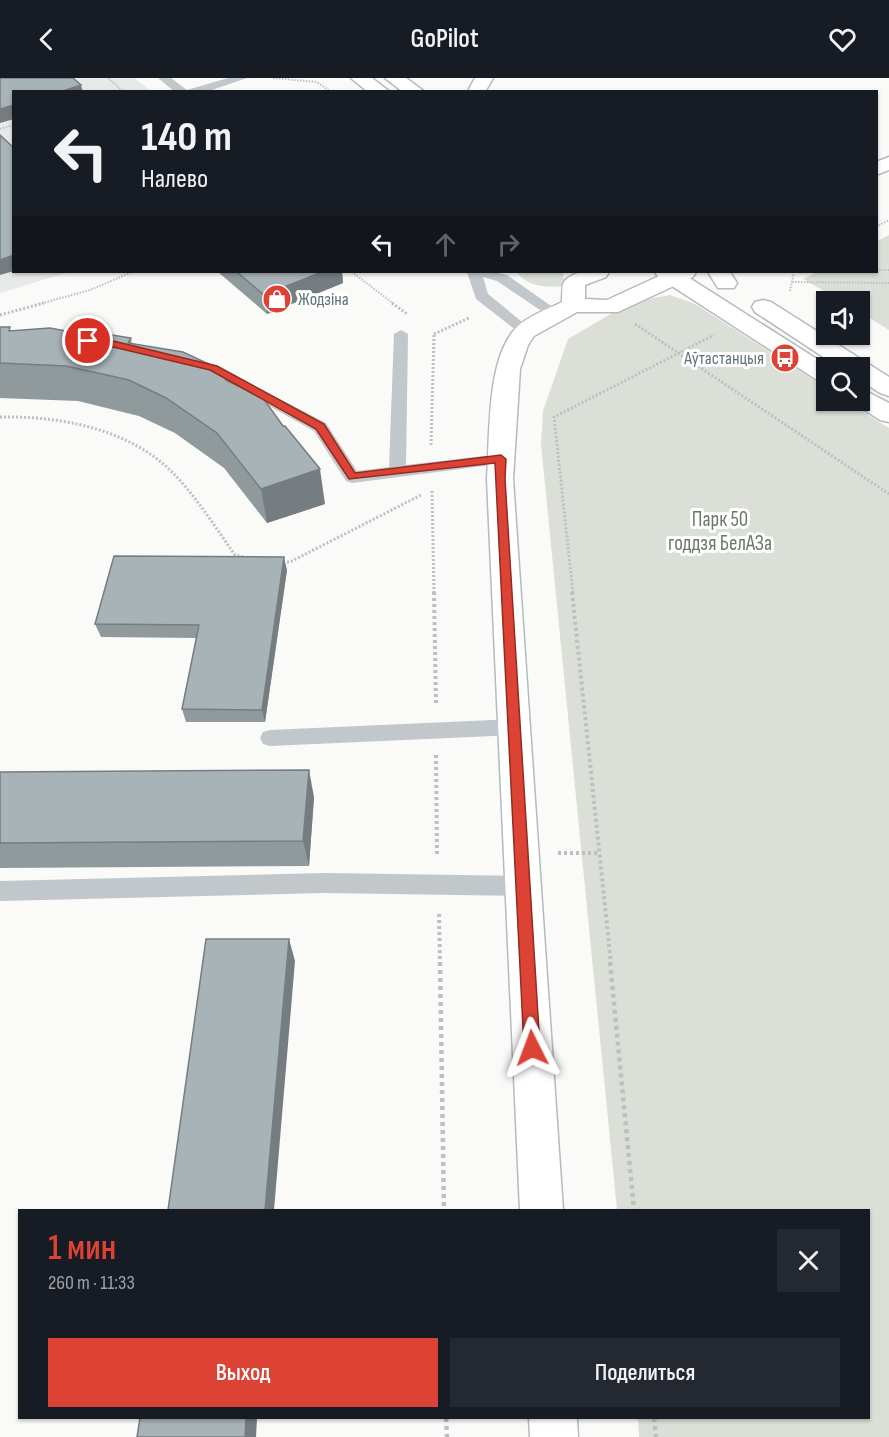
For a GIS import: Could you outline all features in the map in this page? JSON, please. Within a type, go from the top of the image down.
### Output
[{"type":"main road","points":[[360,78],[378,90]]},
{"type":"main road","points":[[394,78],[413,90]]},
{"type":"main road","points":[[565,310],[574,282],[596,273]]},
{"type":"main road","points":[[542,1209],[501,459],[508,369],[516,345],[526,331],[565,310],[610,307],[675,273],[816,368]]},
{"type":"main road","points":[[717,276],[841,357]]},
{"type":"main road","points":[[870,376],[889,388]]},
{"type":"main road","points":[[870,402],[889,414]]},
{"type":"main road","points":[[553,1419],[554,1437]]},
{"type":"lane","points":[[164,78],[180,90]]},
{"type":"lane","points":[[198,90],[241,78]]},
{"type":"lane","points":[[474,273],[481,296],[526,331]]},
{"type":"lane","points":[[484,273],[502,278],[565,310]]},
{"type":"lane","points":[[397,471],[401,334]]},
{"type":"lane","points":[[193,363],[214,368],[320,427],[352,477],[501,459]]},
{"type":"lane","points":[[270,738],[514,727]]},
{"type":"lane","points":[[0,891],[439,883],[523,886]]},
{"type":"path","points":[[108,78],[122,90]]},
{"type":"path","points":[[273,78],[317,82],[328,90]]},
{"type":"path","points":[[0,315],[90,290],[130,273]]},
{"type":"path","points":[[353,273],[390,301]]},
{"type":"path","points":[[789,298],[794,273]]},
{"type":"path","points":[[792,282],[889,283]]},
{"type":"path","points":[[610,307],[889,494]]},
{"type":"path","points":[[432,467],[431,386],[434,334]]},
{"type":"path","points":[[634,1209],[600,853],[554,417],[679,353]]},
{"type":"path","points":[[0,417],[36,415],[98,428],[161,463],[196,501],[235,555],[251,559]]},
{"type":"path","points":[[280,562],[290,562],[340,538],[432,489],[444,1209]]},
{"type":"path","points":[[446,1419],[447,1437]]},
{"type":"path","points":[[654,1419],[656,1437]]},
{"type":"shaded area","points":[[0,78],[134,78],[150,90],[12,90],[12,273],[66,273],[0,293]]},
{"type":"green space","points":[[889,235],[889,330],[870,318],[870,291],[824,291],[803,279],[815,273],[878,273],[878,241]]},
{"type":"green space","points":[[518,273],[564,273],[563,278],[571,285],[542,286],[522,278]]},
{"type":"green space","name":"Парк 50 годдзя БелАЗа","points":[[670,295],[695,304],[816,382],[816,411],[862,411],[889,428],[889,1437],[639,1437],[638,1419],[870,1419],[870,1209],[617,1209],[541,444],[543,411],[568,339],[631,302]]},
{"type":"building","points":[[0,78],[73,78],[81,85],[66,90],[12,90],[12,106],[0,109]]},
{"type":"building","points":[[0,135],[12,146],[12,256],[0,260]]},
{"type":"building","points":[[238,273],[319,273],[264,295]]},
{"type":"building","points":[[0,327],[10,327],[9,331],[50,328],[97,337],[100,333],[131,338],[128,343],[183,352],[232,375],[226,380],[263,398],[283,426],[320,469],[261,489],[217,433],[166,398],[129,380],[66,366],[0,363]]},
{"type":"building","points":[[114,556],[284,557],[262,710],[182,709],[199,625],[95,624]]},
{"type":"building","points":[[309,770],[303,841],[0,843],[0,772]]},
{"type":"building","points":[[206,939],[289,939],[265,1209],[168,1209]]},
{"type":"building","points":[[140,1419],[246,1419],[245,1437],[137,1437]]},
{"type":"place","name":"Жодзіна","points":[[277,299]]},
{"type":"place","name":"Аўтастанцыя","points":[[785,358]]},
{"type":"route","points":[[88,341],[109,343],[214,368],[320,427],[352,477],[501,459],[500,479],[532,1048]]}]
